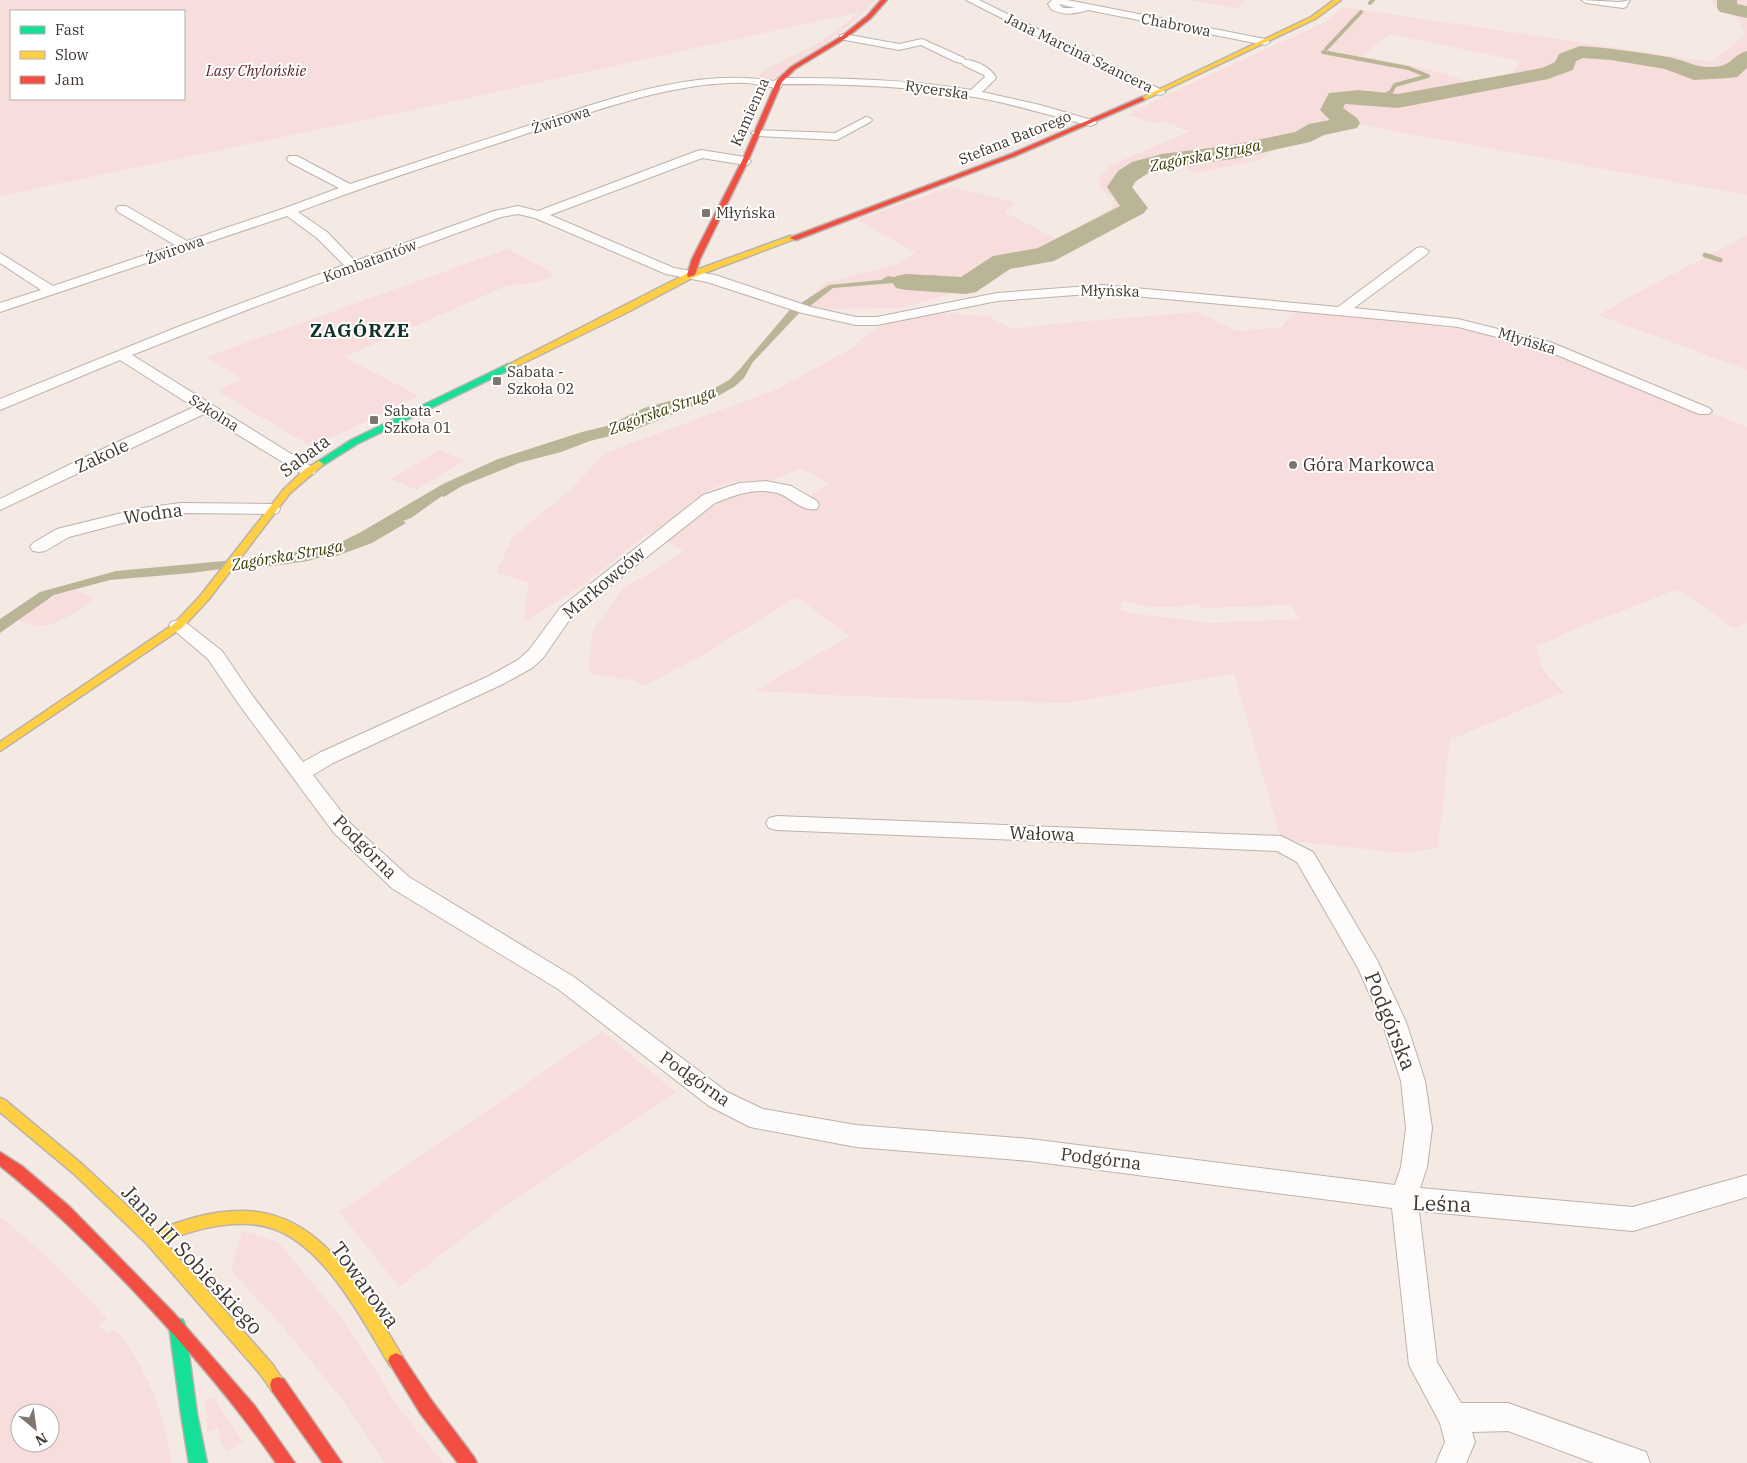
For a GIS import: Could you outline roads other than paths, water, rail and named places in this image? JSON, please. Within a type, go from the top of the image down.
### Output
[{"type":"street","name":"Kamienna","points":[[691,275],[696,258],[745,161],[778,83],[793,68],[844,37],[869,18],[884,0]]},
{"type":"street","name":"Jana Marcina Szancera","points":[[971,0],[1152,90],[1161,92]]},
{"type":"street","name":"Stefana Batorego","points":[[691,275],[944,183],[1091,124],[1313,18],[1338,0]]},
{"type":"street","points":[[1586,0],[1623,5],[1625,0]]},
{"type":"street","name":"Chabrowa","points":[[1088,7],[1265,42]]},
{"type":"street","points":[[844,37],[900,47],[922,42],[989,73],[991,78],[972,95]]},
{"type":"street","name":"Żwirowa","points":[[0,308],[289,211],[349,188],[607,104],[651,93],[722,80],[778,83]]},
{"type":"street","name":"Rycerska","points":[[778,83],[868,82],[919,87],[1042,108],[1091,124]]},
{"type":"street","points":[[757,133],[837,137],[866,120]]},
{"type":"street","points":[[538,215],[701,154],[745,161]]},
{"type":"street","points":[[293,158],[349,188]]},
{"type":"street","points":[[122,209],[187,246]]},
{"type":"street","name":"Kombatantów","points":[[0,405],[121,354],[498,214],[518,210],[538,215]]},
{"type":"street","points":[[289,211],[322,235],[353,267]]},
{"type":"street","name":"Młyńska","points":[[538,215],[671,271],[710,278],[807,310],[856,320],[877,321],[997,297],[1102,289],[1458,323],[1545,345],[1704,411]]},
{"type":"street","points":[[1341,311],[1422,251]]},
{"type":"street","points":[[0,257],[52,291]]},
{"type":"street","name":"Sabata","points":[[0,747],[178,626],[205,597],[228,564],[287,491],[308,471],[354,442],[612,317],[691,275]]},
{"type":"street","name":"Szkolna","points":[[121,354],[308,471]]},
{"type":"street","name":"Zakole","points":[[0,505],[87,462],[205,408]]},
{"type":"street","name":"Markowców","points":[[300,773],[326,758],[496,680],[525,664],[536,654],[566,612],[710,499],[724,492],[739,488],[766,486],[784,490],[811,504]]},
{"type":"street","name":"Wodna","points":[[39,547],[63,532],[142,512],[181,508],[272,509]]},
{"type":"street","name":"Podgórna","points":[[178,626],[215,655],[342,828],[401,884],[566,983],[718,1099],[759,1118],[856,1136],[1030,1150],[1404,1198]]},
{"type":"street","name":"Wałowa","points":[[777,823],[1281,844],[1305,857]]},
{"type":"street","name":"Podgórska","points":[[1305,857],[1369,966],[1394,1022],[1413,1081],[1419,1128],[1414,1167],[1404,1198]]},
{"type":"street","name":"Jana III Sobieskiego","points":[[0,1104],[78,1169],[152,1239],[267,1370],[333,1463]]},
{"type":"street","points":[[0,1158],[22,1174],[73,1219],[177,1325],[255,1417],[286,1463]]},
{"type":"street","name":"Leśna","points":[[1451,1463],[1460,1442],[1453,1418],[1423,1365],[1404,1198],[1633,1219],[1747,1186]]},
{"type":"street","name":"Towarowa","points":[[152,1239],[182,1227],[237,1218],[269,1221],[288,1227],[307,1239],[325,1257],[349,1288],[421,1400],[468,1463]]},
{"type":"street","points":[[177,1325],[189,1414],[198,1463]]},
{"type":"street","points":[[1453,1418],[1508,1417],[1635,1463]]},
{"type":"water","points":[[935,275],[949,280],[948,283],[961,284],[959,287],[947,286],[943,288],[893,283],[833,288],[810,306],[801,303],[829,285],[881,280],[888,276],[905,279]]},
{"type":"water","points":[[793,306],[801,311],[753,362],[744,378],[734,387],[718,396],[634,430],[590,441],[561,452],[519,463],[462,486],[444,497],[442,496],[411,518],[403,521],[406,523],[372,543],[331,558],[329,555],[308,561],[265,567],[244,566],[110,580],[54,595],[0,633],[0,619],[40,592],[116,571],[266,557],[335,545],[443,484],[498,459],[582,432],[607,426],[644,408],[713,389],[729,380],[739,370]]},
{"type":"waterway","points":[[1370,3],[1373,0]]},
{"type":"waterway","name":"Zagórska Struga","points":[[1727,0],[1727,8],[1747,12]]},
{"type":"waterway","points":[[1326,49],[1361,12]]},
{"type":"waterway","points":[[1323,52],[1408,68],[1428,76],[1395,85],[1391,92],[1377,99]]},
{"type":"waterway","name":"Zagórska Struga","points":[[906,282],[966,286],[1002,262],[1045,255],[1135,208],[1119,187],[1127,176],[1141,167],[1162,161],[1233,152],[1302,137],[1317,129],[1349,123],[1331,110],[1337,98],[1358,97],[1398,101],[1548,73],[1565,65],[1566,58],[1580,52],[1611,54],[1670,64],[1694,74],[1729,72],[1747,57]]},
{"type":"waterway","points":[[1705,255],[1720,260]]},
{"type":"place","name":"Młyńska","points":[[706,213]]},
{"type":"place","name":"Sabata - Szkoła 02","points":[[497,381]]},
{"type":"place","name":"Sabata - Szkoła 01","points":[[374,420]]},
{"type":"place","name":"Góra Markowca","points":[[1293,465]]},
{"type":"district","name":"ZAGÓRZE","points":[[360,330]]},
{"type":"park label","name":"Lasy Chylońskie","points":[[256,71]]}]
